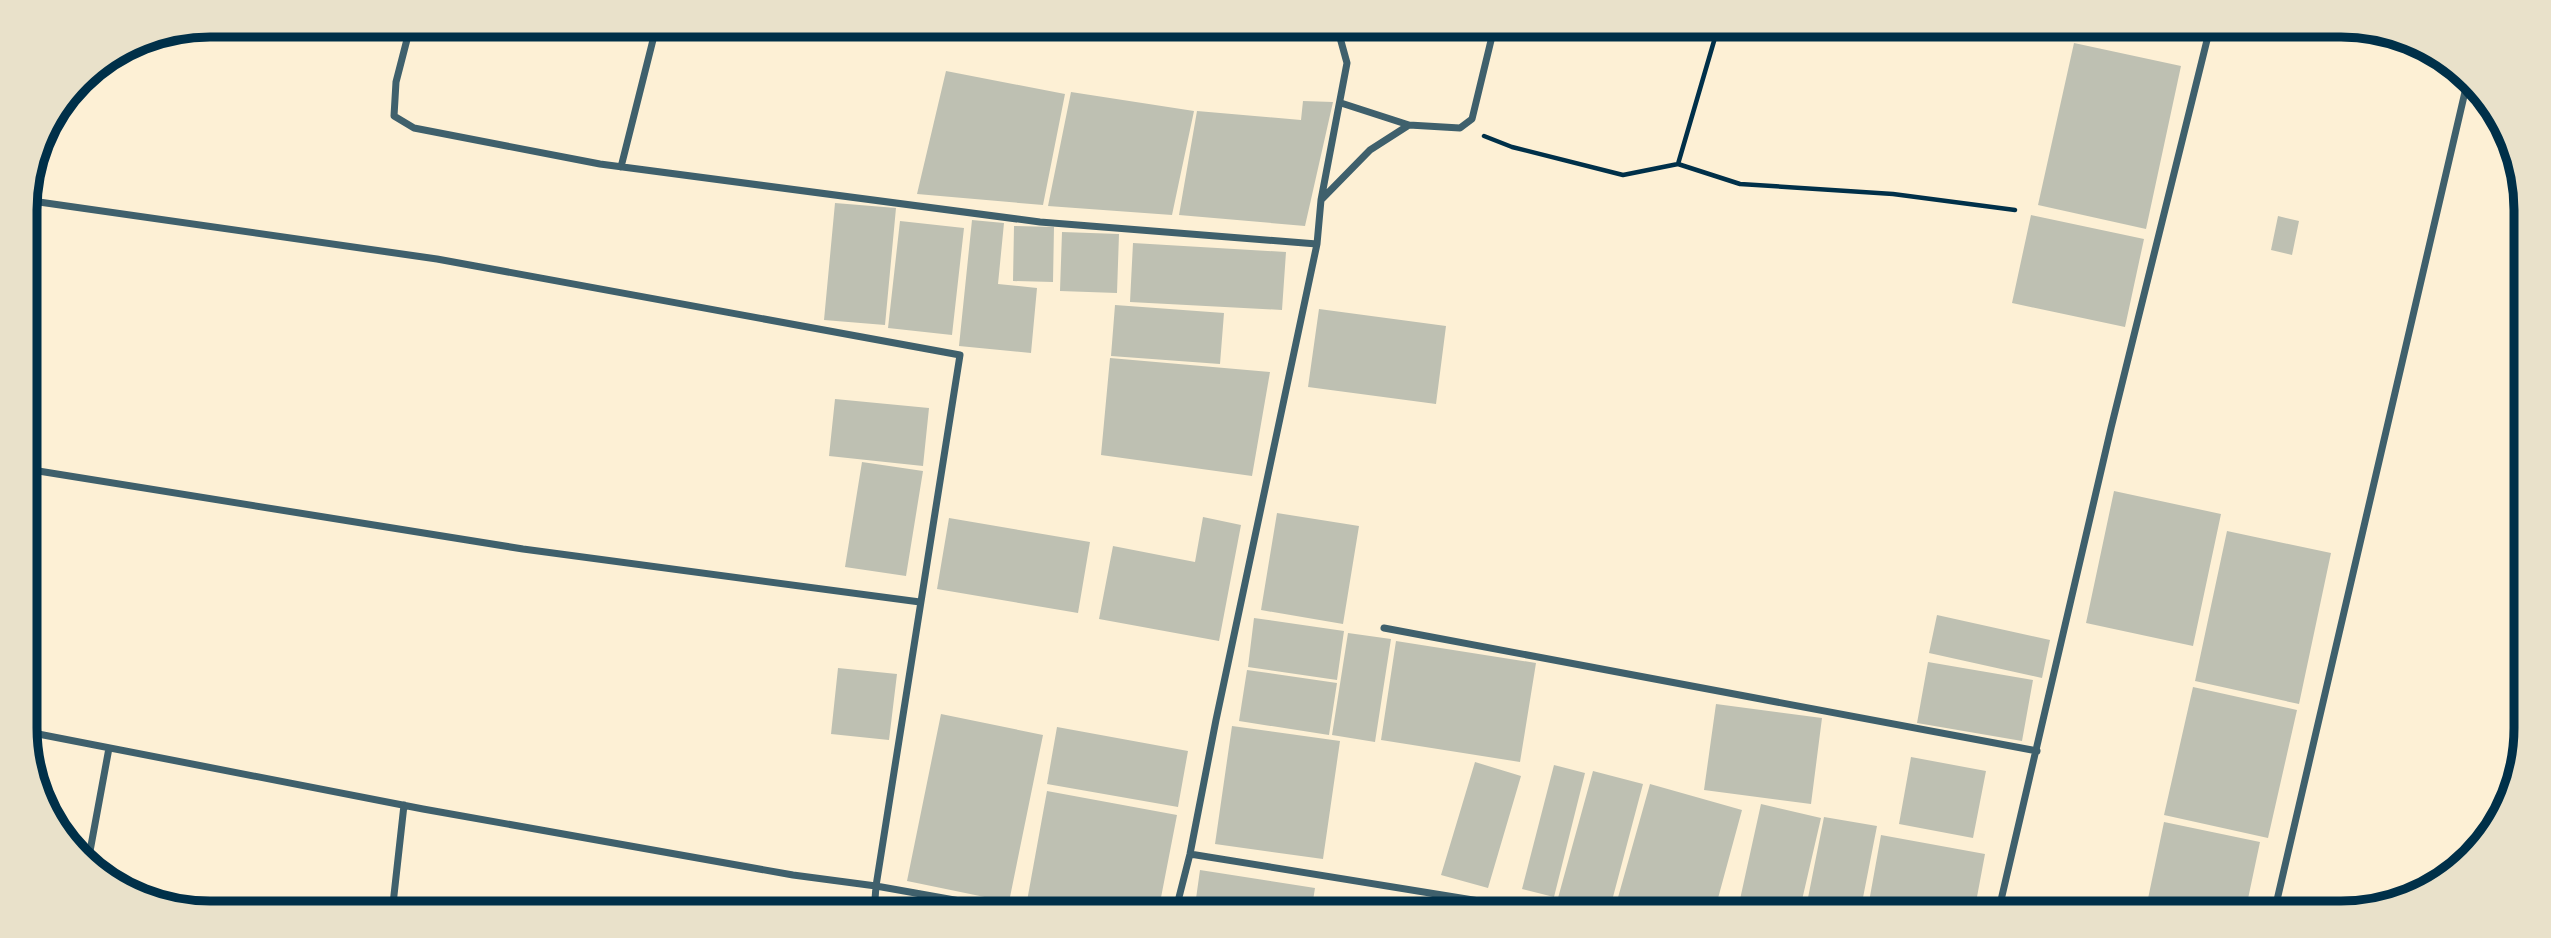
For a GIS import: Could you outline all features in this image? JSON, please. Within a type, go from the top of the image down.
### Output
[{"type":"street","points":[[408,37],[396,82],[394,116],[414,128],[621,167],[1040,222],[1317,244]]},
{"type":"street","points":[[621,167],[654,37]]},
{"type":"street","points":[[1178,901],[1317,244],[1321,200],[1347,63],[1340,37]]},
{"type":"street","points":[[1341,103],[1409,125],[1460,128],[1472,119],[1492,37]]},
{"type":"street","points":[[2001,901],[2111,428],[2208,37]]},
{"type":"street","points":[[2277,901],[2465,90]]},
{"type":"street","points":[[1321,200],[1370,150],[1409,125]]},
{"type":"street","points":[[37,202],[437,259],[960,355],[875,901]]},
{"type":"street","points":[[37,472],[523,549],[920,602]]},
{"type":"street","points":[[1384,628],[2037,751]]},
{"type":"street","points":[[37,734],[404,805],[793,875],[960,901]]},
{"type":"street","points":[[90,852],[109,748]]},
{"type":"street","points":[[393,901],[404,805]]},
{"type":"street","points":[[1190,854],[1479,901]]},
{"type":"path","points":[[1678,164],[1715,37]]},
{"type":"path","points":[[1460,128],[1511,147],[1623,175],[1678,164],[1740,184],[1893,194],[2015,210]]},
{"type":"building","points":[[2074,43],[2181,66],[2146,229],[2038,205]]},
{"type":"building","points":[[946,71],[1065,94],[1043,205],[917,194]]},
{"type":"building","points":[[1071,92],[1194,111],[1172,215],[1048,206]]},
{"type":"building","points":[[1303,101],[1333,102],[1305,226],[1179,215],[1197,111],[1301,120]]},
{"type":"building","points":[[835,203],[896,208],[885,325],[824,320]]},
{"type":"building","points":[[2031,215],[2144,239],[2125,327],[2012,303]]},
{"type":"building","points":[[2278,216],[2299,221],[2292,255],[2271,250]]},
{"type":"building","points":[[972,220],[1004,223],[998,284],[1037,288],[1031,353],[959,346]]},
{"type":"building","points":[[900,221],[964,228],[952,335],[888,328]]},
{"type":"building","points":[[1014,226],[1054,227],[1053,282],[1013,281]]},
{"type":"building","points":[[1062,232],[1119,234],[1117,293],[1060,291]]},
{"type":"building","points":[[1133,243],[1286,252],[1282,310],[1130,302]]},
{"type":"building","points":[[1115,305],[1224,313],[1220,364],[1111,356]]},
{"type":"building","points":[[1319,309],[1446,326],[1436,404],[1308,387]]},
{"type":"building","points":[[1110,358],[1270,372],[1252,476],[1101,455]]},
{"type":"building","points":[[835,399],[929,408],[923,466],[829,456]]},
{"type":"building","points":[[862,462],[923,471],[906,576],[845,567]]},
{"type":"building","points":[[2114,491],[2221,514],[2193,646],[2086,623]]},
{"type":"building","points":[[1277,513],[1359,526],[1343,624],[1261,610]]},
{"type":"building","points":[[1203,517],[1241,525],[1219,641],[1099,619],[1113,546],[1195,562]]},
{"type":"building","points":[[949,518],[1090,542],[1078,613],[937,589]]},
{"type":"building","points":[[2227,531],[2331,553],[2299,704],[2195,681]]},
{"type":"building","points":[[1937,615],[2050,640],[2042,678],[1929,653]]},
{"type":"building","points":[[1254,618],[1344,631],[1337,680],[1248,667]]},
{"type":"building","points":[[1348,633],[1391,639],[1375,742],[1332,735]]},
{"type":"building","points":[[1396,641],[1536,663],[1520,762],[1381,740]]},
{"type":"building","points":[[1928,662],[2033,680],[2022,741],[1917,723]]},
{"type":"building","points":[[838,668],[897,674],[889,740],[831,734]]},
{"type":"building","points":[[1247,670],[1337,683],[1329,735],[1239,721]]},
{"type":"building","points":[[2193,687],[2297,710],[2268,838],[2164,815]]},
{"type":"building","points":[[1716,704],[1822,718],[1811,804],[1704,790]]},
{"type":"building","points":[[941,714],[1043,735],[1009,901],[907,881]]},
{"type":"building","points":[[1232,726],[1340,741],[1323,859],[1215,844]]},
{"type":"building","points":[[1057,727],[1188,751],[1178,807],[1047,784]]},
{"type":"building","points":[[1911,757],[1986,771],[1973,838],[1899,824]]},
{"type":"building","points":[[1475,762],[1521,776],[1488,888],[1441,875]]},
{"type":"building","points":[[1554,765],[1585,773],[1554,897],[1522,889]]},
{"type":"building","points":[[1593,771],[1643,784],[1612,901],[1569,901],[1558,898]]},
{"type":"building","points":[[1650,784],[1742,810],[1717,901],[1617,901]]},
{"type":"building","points":[[1047,791],[1177,815],[1160,901],[1027,901]]},
{"type":"building","points":[[1761,804],[1821,818],[1802,901],[1740,901]]},
{"type":"building","points":[[1824,817],[1877,826],[1862,901],[1807,901]]},
{"type":"building","points":[[2164,822],[2260,842],[2248,901],[2148,901]]},
{"type":"building","points":[[1881,835],[1985,854],[1976,901],[1869,901]]},
{"type":"building","points":[[1200,870],[1315,888],[1313,901],[1196,901]]}]
